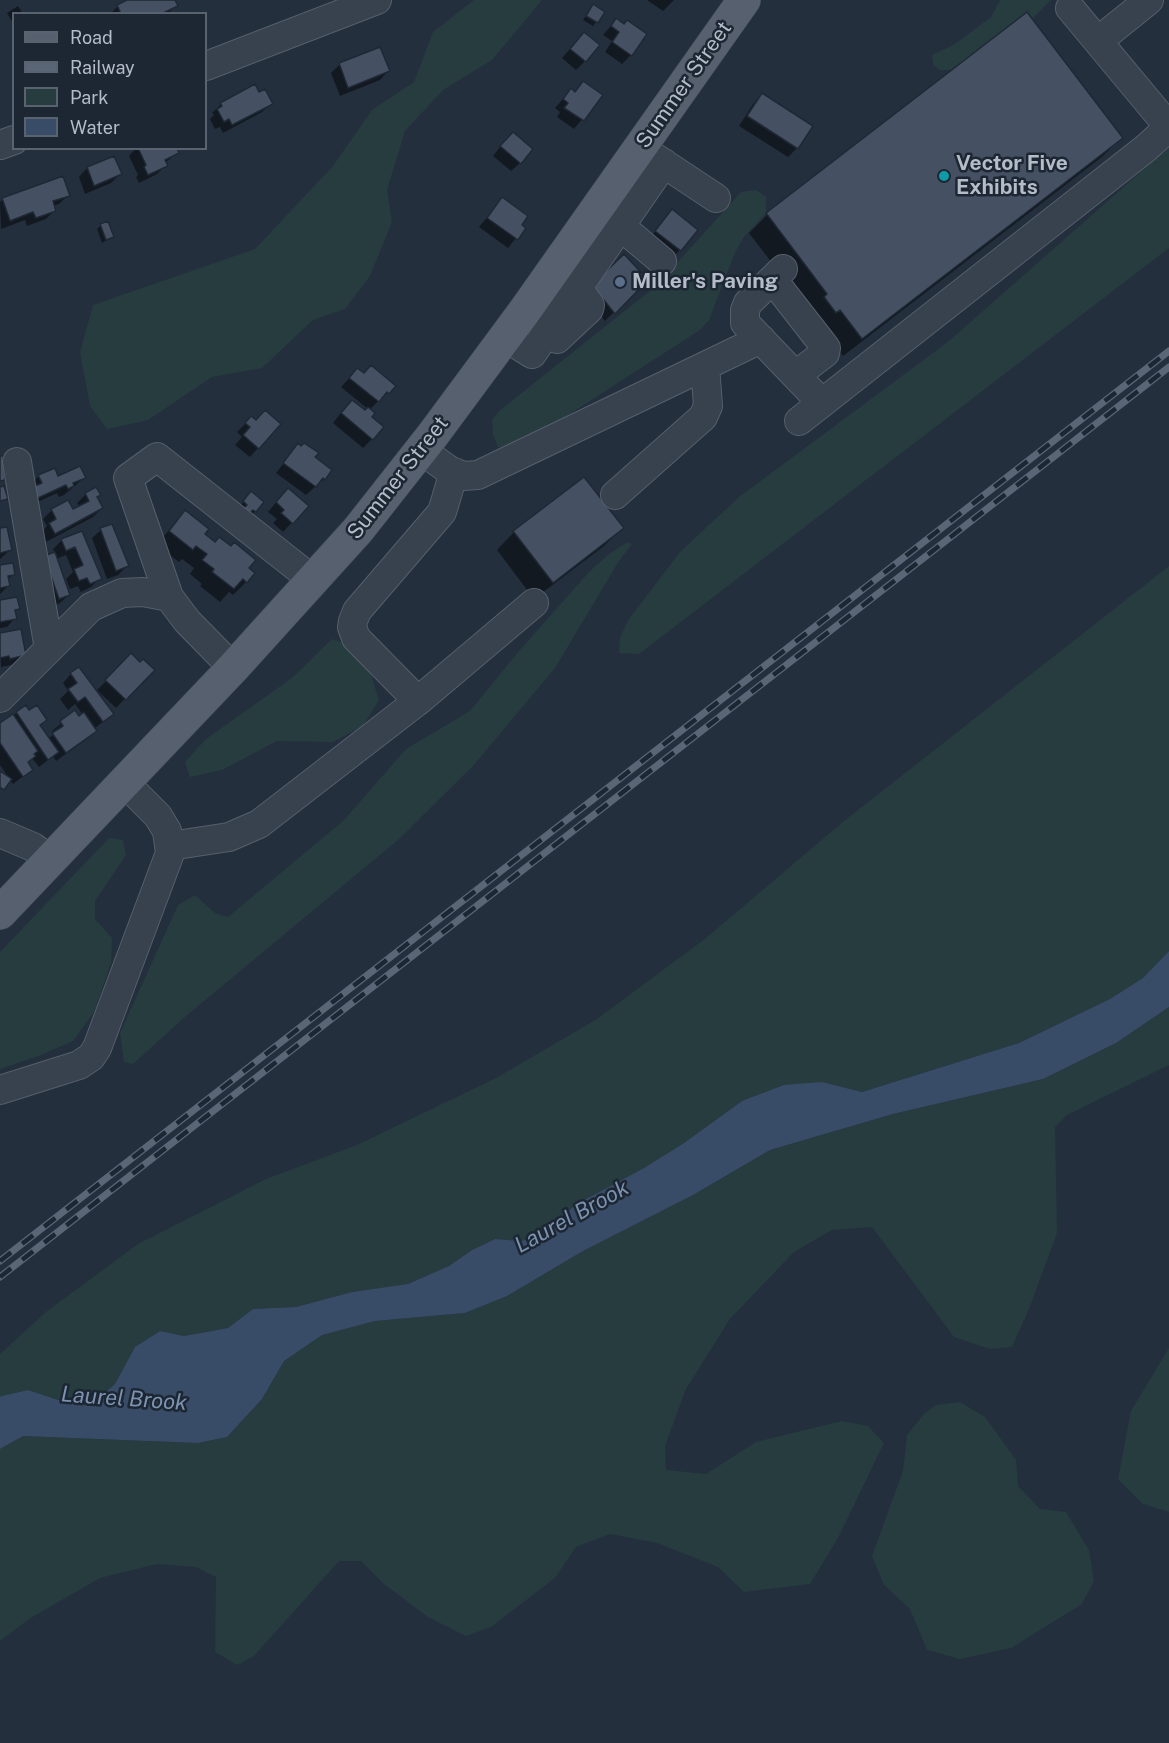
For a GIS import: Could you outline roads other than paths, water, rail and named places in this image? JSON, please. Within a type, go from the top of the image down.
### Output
[{"type":"main road","name":"Summer Street","points":[[0,912],[233,668],[357,530],[421,450],[519,345],[652,155],[744,0]]},
{"type":"street","points":[[207,66],[377,0]]},
{"type":"street","points":[[1098,41],[1149,0]]},
{"type":"street","points":[[1164,0],[1169,7]]},
{"type":"street","points":[[799,421],[1146,148],[1169,127],[1070,8]]},
{"type":"street","points":[[652,155],[716,198]]},
{"type":"street","points":[[610,216],[662,261]]},
{"type":"street","points":[[796,375],[825,353],[826,348],[778,274],[748,303],[745,310],[745,322],[821,402]]},
{"type":"street","points":[[519,345],[539,355],[589,309],[588,302],[567,278]]},
{"type":"street","points":[[421,450],[454,472],[463,476],[478,476],[761,339]]},
{"type":"street","points":[[615,495],[703,417],[708,406],[705,366]]},
{"type":"street","points":[[233,668],[187,621],[169,597],[128,478],[157,457],[313,580]]},
{"type":"street","points":[[17,462],[49,649]]},
{"type":"street","points":[[418,701],[356,638],[352,627],[357,611],[442,513],[454,472]]},
{"type":"street","points":[[0,698],[91,607],[111,596],[132,591],[169,597]]},
{"type":"street","points":[[170,846],[229,837],[259,824],[418,701],[534,603]]},
{"type":"street","points":[[0,1090],[79,1065],[91,1057],[97,1048],[170,853],[167,831],[158,816],[125,783]]},
{"type":"street","points":[[4,841],[38,850],[50,860]]},
{"type":"water","name":"Laurel Brook","points":[[1169,951],[1169,1007],[1116,1043],[1043,1079],[893,1114],[770,1150],[693,1195],[583,1251],[507,1296],[465,1313],[375,1321],[322,1335],[284,1361],[262,1399],[227,1437],[198,1443],[23,1436],[0,1449],[0,1397],[2,1396],[28,1390],[61,1401],[90,1406],[115,1384],[135,1347],[160,1331],[184,1336],[228,1328],[253,1309],[296,1307],[352,1292],[408,1284],[449,1266],[472,1250],[495,1239],[521,1241],[542,1236],[575,1205],[644,1168],[684,1143],[742,1101],[784,1085],[822,1082],[862,1092],[1019,1043],[1110,999],[1143,978]]},
{"type":"railway","points":[[0,1261],[1169,351]]},
{"type":"railway","points":[[0,1277],[1169,367]]},
{"type":"place","name":"Vector Five Exhibits","points":[[944,176]]},
{"type":"place","name":"Miller's Paving","points":[[620,282]]}]
